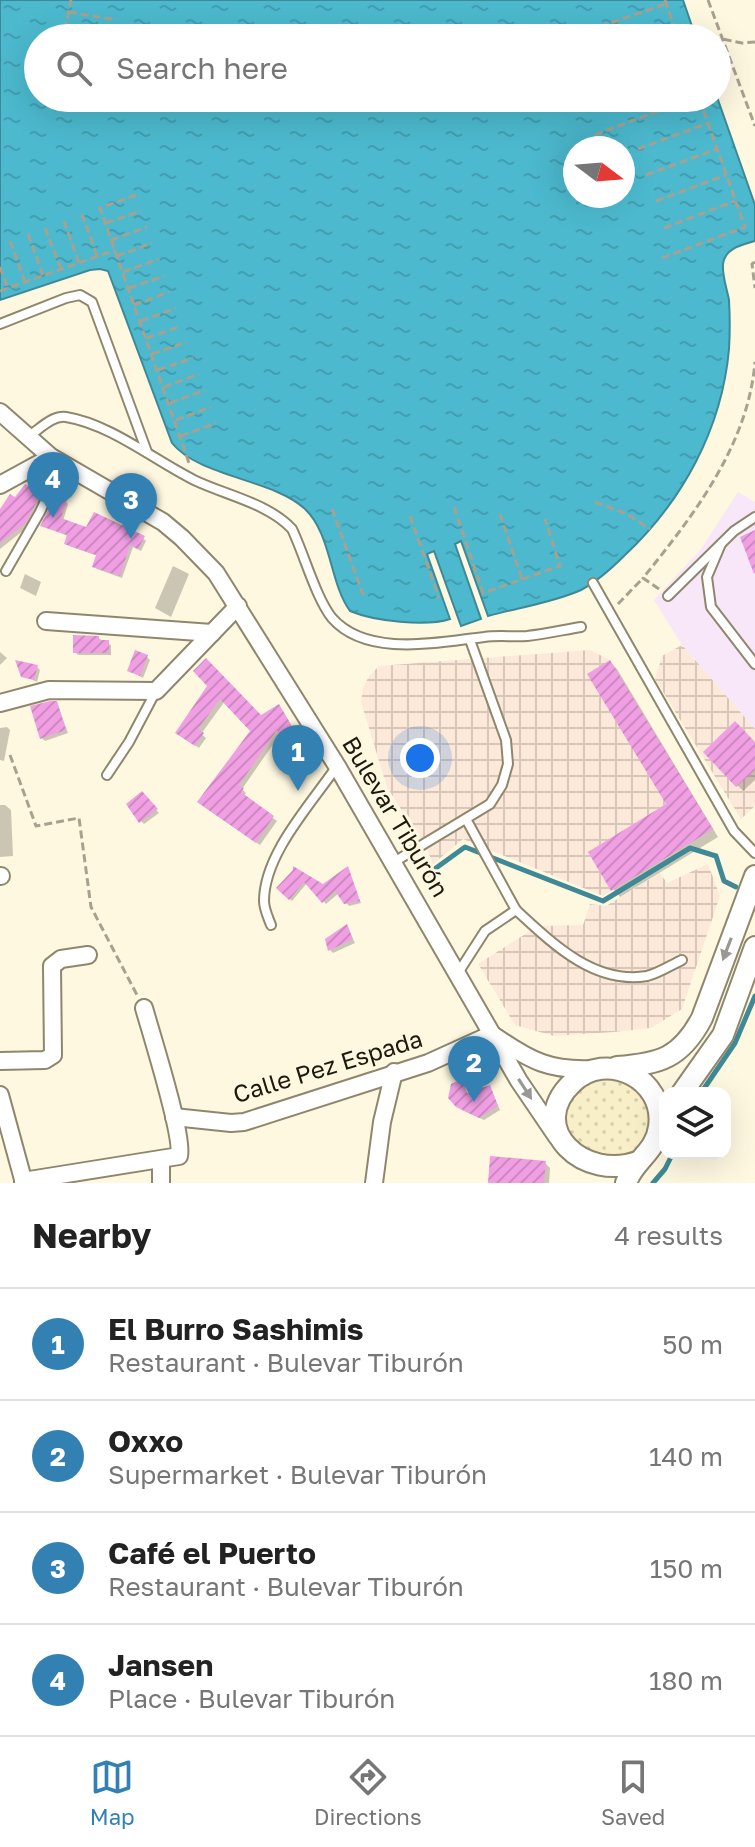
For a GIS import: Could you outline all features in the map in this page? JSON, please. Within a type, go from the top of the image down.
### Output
[{"type":"street","name":"Bulevar Tiburón","points":[[0,412],[56,460],[145,510],[182,538],[216,573],[337,766],[519,1081],[566,1151]]},
{"type":"street","points":[[0,485],[56,460]]},
{"type":"street","points":[[0,703],[49,690],[156,691],[238,606]]},
{"type":"street","points":[[46,621],[212,633]]},
{"type":"street","points":[[582,1183],[556,1123],[559,1102],[569,1085],[586,1073],[601,1068],[658,1062],[675,1053],[692,1035],[702,1018],[755,876]]},
{"type":"street","points":[[686,1087],[723,1035],[755,947]]},
{"type":"street","points":[[0,1061],[45,1060],[53,1055],[52,966],[61,959],[88,955]]},
{"type":"street","points":[[0,1095],[23,1182],[120,1164],[168,1159],[181,1150],[144,1008]]},
{"type":"street","name":"Bulevar Tiburón","points":[[492,1034],[533,1061],[561,1069],[601,1068]]},
{"type":"street","name":"Calle Pez Espada","points":[[174,1117],[244,1122],[428,1063],[492,1034]]},
{"type":"street","points":[[601,1068],[631,1073],[650,1089],[658,1104],[660,1120],[654,1145]]},
{"type":"street","points":[[374,1183],[382,1122],[394,1072]]},
{"type":"street","points":[[626,1183],[629,1173],[659,1135]]},
{"type":"street","points":[[566,1151],[588,1169],[603,1172],[619,1171],[640,1161]]},
{"type":"street","points":[[161,1183],[168,1159]]},
{"type":"lane","points":[[0,324],[66,298],[80,295],[92,302],[148,453]]},
{"type":"lane","points":[[27,438],[54,419],[67,417],[114,435],[212,489],[283,519],[292,529],[332,618],[366,639],[401,644],[527,635],[581,627]]},
{"type":"lane","points":[[6,571],[40,512],[56,460]]},
{"type":"lane","points":[[668,596],[721,544],[755,517]]},
{"type":"lane","points":[[721,544],[707,577],[711,607],[755,664]]},
{"type":"lane","points":[[593,583],[734,831],[755,853]]},
{"type":"lane","points":[[394,862],[490,804],[502,785],[508,764],[506,740],[470,640]]},
{"type":"lane","points":[[107,775],[156,691]]},
{"type":"lane","points":[[271,925],[263,904],[271,865],[337,766]]},
{"type":"lane","points":[[466,819],[516,910],[551,943],[575,960],[598,971],[625,977],[649,975],[682,960]]},
{"type":"lane","points":[[458,973],[485,931],[516,910]]},
{"type":"path","points":[[66,24],[71,0]]},
{"type":"path","points":[[708,0],[717,24]]},
{"type":"path","points":[[605,24],[666,2],[673,24]]},
{"type":"path","points":[[69,12],[116,20]]},
{"type":"path","points":[[731,41],[755,42]]},
{"type":"path","points":[[731,63],[755,126]]},
{"type":"path","points":[[595,135],[655,112]]},
{"type":"path","points":[[662,258],[745,227],[704,112]]},
{"type":"path","points":[[638,149],[708,123]]},
{"type":"path","points":[[646,175],[717,149]]},
{"type":"path","points":[[656,201],[726,175]]},
{"type":"path","points":[[136,195],[100,208],[187,456]]},
{"type":"path","points":[[664,228],[735,200]]},
{"type":"path","points":[[106,223],[141,211]]},
{"type":"path","points":[[82,214],[97,256]]},
{"type":"path","points":[[64,221],[79,263]]},
{"type":"path","points":[[111,240],[147,227]]},
{"type":"path","points":[[45,228],[61,269]]},
{"type":"path","points":[[28,234],[43,275]]},
{"type":"path","points":[[10,241],[25,282]]},
{"type":"path","points":[[117,256],[152,243]]},
{"type":"path","points":[[0,291],[115,250]]},
{"type":"path","points":[[123,272],[159,259]]},
{"type":"path","points":[[755,262],[752,264],[755,288]]},
{"type":"path","points":[[0,267],[8,288]]},
{"type":"path","points":[[129,288],[164,276]]},
{"type":"path","points":[[134,305],[169,292]]},
{"type":"path","points":[[141,321],[176,308]]},
{"type":"path","points":[[147,338],[181,326]]},
{"type":"path","points":[[152,354],[187,342]]},
{"type":"path","points":[[158,370],[193,358]]},
{"type":"path","points":[[668,596],[643,578],[707,494],[737,433],[755,362]]},
{"type":"path","points":[[164,387],[199,374]]},
{"type":"path","points":[[170,403],[205,390]]},
{"type":"path","points":[[176,420],[211,407]]},
{"type":"path","points":[[181,436],[216,423]]},
{"type":"path","points":[[595,502],[627,514],[650,529]]},
{"type":"path","points":[[454,507],[483,593],[560,566],[545,519]]},
{"type":"path","points":[[332,509],[364,597]]},
{"type":"path","points":[[500,514],[522,579]]},
{"type":"path","points":[[410,516],[439,598]]},
{"type":"path","points":[[10,755],[36,826],[79,818],[91,907],[144,1008]]},
{"type":"shaded area","points":[[738,492],[755,502],[755,729],[682,645],[654,600],[701,549]]},
{"type":"shaded area","points":[[682,645],[755,729],[755,806],[741,819],[655,679],[662,656]]},
{"type":"shaded area","points":[[590,650],[610,660],[713,829],[603,896],[463,839],[433,864],[387,787],[361,702],[369,676],[379,666]]},
{"type":"shaded area","points":[[708,864],[720,896],[682,1009],[651,1028],[614,1032],[554,1036],[515,1025],[478,964],[538,926],[583,925],[590,904],[606,906],[660,873],[667,883]]},
{"type":"sand","points":[[606,1076],[629,1085],[643,1096],[649,1113],[649,1138],[625,1162],[572,1148],[565,1125],[565,1109],[572,1095],[591,1081]]},
{"type":"water","points":[[0,0],[683,0],[691,24],[24,24],[24,112],[722,112],[755,205],[755,241],[735,248],[724,259],[730,325],[725,379],[708,435],[681,488],[645,535],[593,583],[560,598],[488,616],[461,541],[455,544],[481,619],[461,626],[434,551],[427,554],[450,619],[428,623],[400,622],[350,611],[338,586],[326,545],[305,509],[275,491],[200,463],[172,443],[108,271],[100,269],[0,300]]},
{"type":"building","points":[[25,484],[41,493],[26,523],[0,543],[0,509],[10,494],[15,497]]},
{"type":"building","points":[[55,496],[67,500],[61,518],[86,527],[94,512],[145,536],[138,549],[130,545],[120,576],[92,567],[96,555],[64,544],[67,535],[40,526]]},
{"type":"building","points":[[755,530],[755,573],[754,574],[740,537]]},
{"type":"building","points":[[73,635],[99,636],[99,640],[109,640],[109,653],[73,653]]},
{"type":"building","points":[[135,650],[148,655],[140,676],[127,671]]},
{"type":"building","points":[[206,658],[261,715],[279,704],[303,745],[290,752],[277,730],[239,785],[244,788],[241,792],[274,816],[256,843],[197,802],[250,731],[220,699],[198,729],[204,733],[195,746],[175,733],[207,686],[193,671]]},
{"type":"building","points":[[15,660],[38,665],[34,680],[21,677]]},
{"type":"building","points":[[610,660],[713,829],[611,891],[588,852],[666,804],[587,674]]},
{"type":"building","points":[[57,701],[66,730],[40,739],[30,706]]},
{"type":"building","points":[[735,721],[755,742],[755,770],[736,787],[703,752]]},
{"type":"building","points":[[142,791],[158,809],[139,823],[126,804]]},
{"type":"building","points":[[293,866],[323,884],[348,866],[360,901],[344,904],[335,891],[322,903],[304,882],[289,900],[276,888],[293,870]]},
{"type":"building","points":[[347,924],[353,939],[328,951],[325,939]]},
{"type":"building","points":[[462,1079],[467,1093],[490,1085],[498,1106],[479,1118],[456,1107],[448,1098],[451,1084]]},
{"type":"building","points":[[490,1156],[546,1161],[544,1183],[488,1183]]},
{"type":"waterway","points":[[425,876],[465,847],[603,901],[690,848],[716,856],[724,881],[736,887]]},
{"type":"waterway","points":[[705,1087],[735,1043],[755,996]]},
{"type":"waterway","points":[[653,1183],[670,1159]]},
{"type":"place","name":"Jansen","points":[[53,518]]},
{"type":"place","name":"Café el Puerto","points":[[131,539]]},
{"type":"place","name":"El Burro Sashimis","points":[[298,791]]},
{"type":"place","name":"Oxxo","points":[[474,1102]]}]
